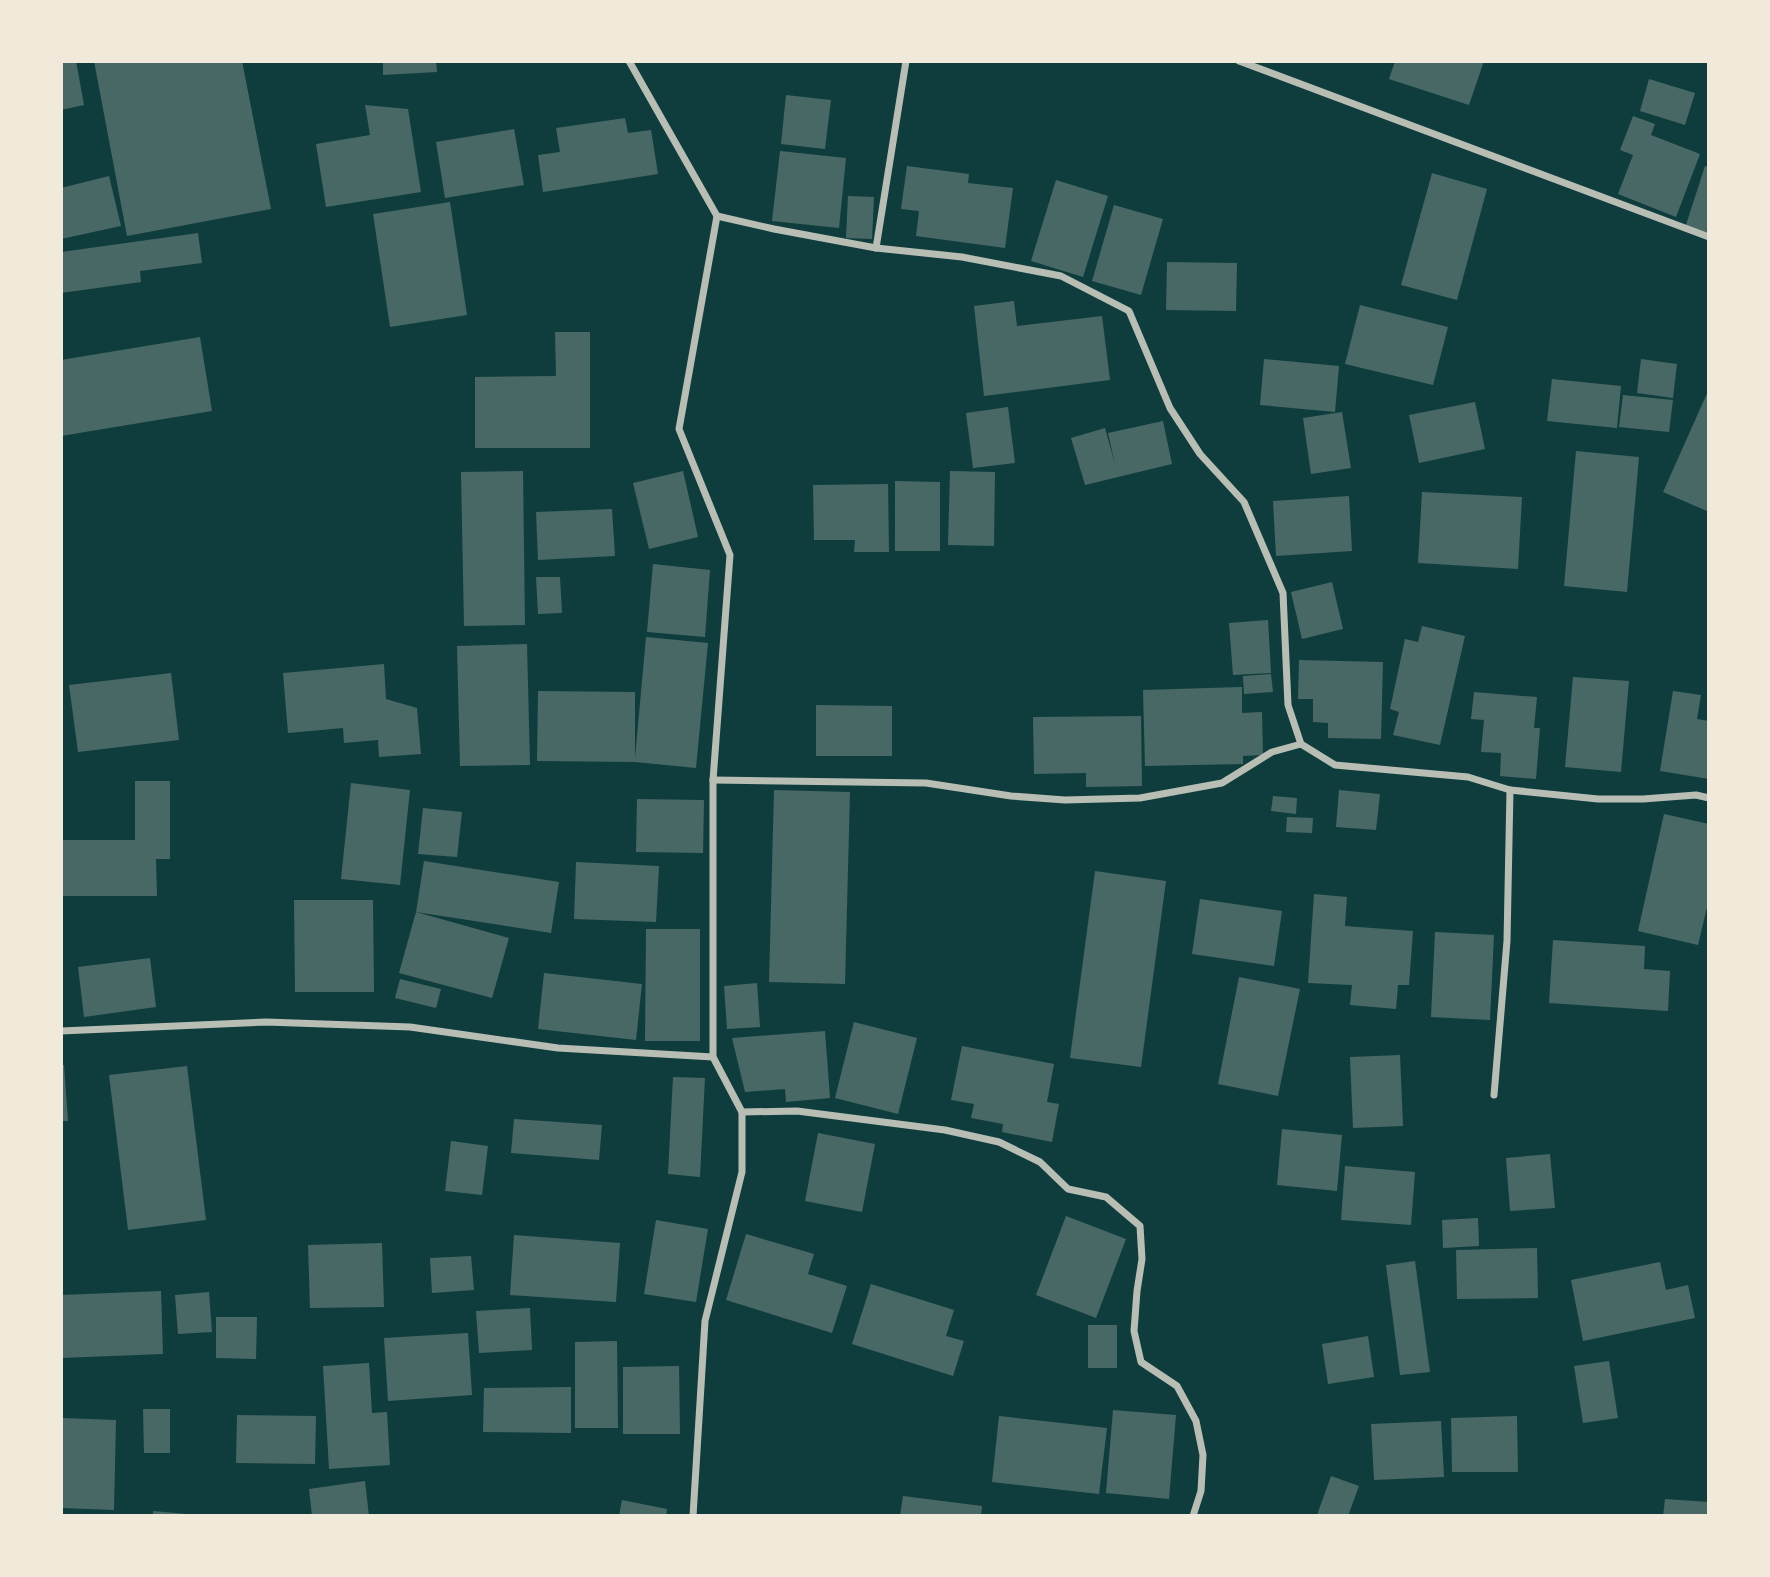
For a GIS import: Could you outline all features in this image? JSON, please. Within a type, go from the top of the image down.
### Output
[{"type":"street","points":[[629,61],[717,216],[679,429],[730,555],[713,780],[713,1057],[742,1112],[742,1172],[705,1321],[693,1516]]},
{"type":"street","points":[[876,248],[906,61]]},
{"type":"street","points":[[1239,61],[1709,237]]},
{"type":"street","points":[[717,216],[876,248],[962,257],[1061,276],[1129,311],[1170,408],[1200,454],[1244,502],[1283,593],[1288,705],[1301,744],[1335,765],[1468,777],[1510,790],[1598,799],[1643,799],[1696,794],[1709,798]]},
{"type":"street","points":[[713,780],[926,783],[1011,796],[1065,800],[1140,798],[1222,783],[1272,752],[1301,744]]},
{"type":"street","points":[[1494,1095],[1507,941],[1510,790]]},
{"type":"street","points":[[61,1031],[266,1022],[410,1027],[558,1048],[713,1057]]},
{"type":"street","points":[[742,1112],[797,1111],[945,1130],[999,1142],[1040,1162],[1068,1189],[1106,1197],[1140,1226],[1142,1259],[1134,1331],[1141,1362],[1177,1386],[1196,1421],[1203,1455],[1200,1491],[1193,1516]]},
{"type":"building","points":[[61,61],[76,61],[84,105],[61,110]]},
{"type":"building","points":[[94,61],[242,61],[271,209],[127,236]]},
{"type":"building","points":[[383,61],[436,61],[437,72],[383,75]]},
{"type":"building","points":[[1395,61],[1484,61],[1469,105],[1389,79]]},
{"type":"building","points":[[1649,79],[1695,93],[1685,125],[1640,111]]},
{"type":"building","points":[[786,95],[831,100],[825,149],[781,144]]},
{"type":"building","points":[[365,105],[408,109],[421,192],[326,207],[316,144],[370,135]]},
{"type":"building","points":[[1633,116],[1655,124],[1651,135],[1700,154],[1676,217],[1618,194],[1633,155],[1620,150]]},
{"type":"building","points":[[625,118],[628,133],[651,130],[658,174],[543,192],[538,155],[560,152],[556,128]]},
{"type":"building","points":[[514,129],[524,185],[445,198],[436,142]]},
{"type":"building","points":[[780,151],[846,158],[839,228],[772,221]]},
{"type":"building","points":[[907,166],[969,174],[968,183],[1013,188],[1005,248],[916,236],[919,211],[901,209]]},
{"type":"building","points":[[1705,166],[1709,167],[1709,238],[1684,231]]},
{"type":"building","points":[[1432,173],[1487,189],[1457,300],[1401,285]]},
{"type":"building","points":[[109,176],[121,226],[61,239],[61,188]]},
{"type":"building","points":[[1056,180],[1108,196],[1083,277],[1031,261]]},
{"type":"building","points":[[848,196],[874,197],[872,239],[846,238]]},
{"type":"building","points":[[450,202],[467,315],[390,327],[373,214]]},
{"type":"building","points":[[1114,205],[1163,219],[1141,295],[1092,281]]},
{"type":"building","points":[[198,233],[202,263],[140,271],[141,282],[61,293],[61,252]]},
{"type":"building","points":[[1167,262],[1237,263],[1236,311],[1166,310]]},
{"type":"building","points":[[1014,301],[1017,326],[1102,316],[1110,380],[984,396],[974,306]]},
{"type":"building","points":[[1360,305],[1448,327],[1433,385],[1345,364]]},
{"type":"building","points":[[555,332],[590,332],[590,448],[475,448],[475,377],[556,376]]},
{"type":"building","points":[[200,337],[212,411],[61,436],[61,360]]},
{"type":"building","points":[[1264,359],[1339,366],[1335,412],[1260,405]]},
{"type":"building","points":[[1641,359],[1677,364],[1673,398],[1637,393]]},
{"type":"building","points":[[1552,379],[1621,386],[1617,428],[1547,421]]},
{"type":"building","points":[[1709,389],[1709,512],[1663,492]]},
{"type":"building","points":[[1623,395],[1673,400],[1669,432],[1619,427]]},
{"type":"building","points":[[1475,402],[1485,449],[1419,463],[1409,415]]},
{"type":"building","points":[[1008,407],[1015,463],[973,468],[966,413]]},
{"type":"building","points":[[1342,412],[1351,468],[1311,474],[1303,418]]},
{"type":"building","points":[[1163,421],[1172,464],[1085,485],[1071,438],[1105,428],[1115,464],[1108,433]]},
{"type":"building","points":[[1576,451],[1639,457],[1627,592],[1564,586]]},
{"type":"building","points":[[523,471],[525,625],[464,626],[461,472]]},
{"type":"building","points":[[683,471],[698,537],[649,549],[633,483]]},
{"type":"building","points":[[950,471],[995,472],[994,546],[948,545]]},
{"type":"building","points":[[895,481],[940,482],[940,551],[895,551]]},
{"type":"building","points":[[888,484],[889,552],[854,552],[855,540],[814,540],[813,485]]},
{"type":"building","points":[[1422,492],[1522,497],[1518,569],[1418,563]]},
{"type":"building","points":[[1349,496],[1352,551],[1276,556],[1273,501]]},
{"type":"building","points":[[612,509],[615,556],[538,560],[536,512]]},
{"type":"building","points":[[653,564],[710,570],[705,637],[647,632]]},
{"type":"building","points":[[536,577],[560,577],[562,613],[538,614]]},
{"type":"building","points":[[1332,582],[1343,629],[1302,639],[1291,592]]},
{"type":"building","points":[[1268,620],[1271,673],[1233,675],[1229,623]]},
{"type":"building","points":[[1422,626],[1465,636],[1440,745],[1393,735],[1399,712],[1390,709],[1405,639],[1418,642]]},
{"type":"building","points":[[646,637],[708,643],[696,768],[635,762],[537,761],[538,691],[635,692],[635,758]]},
{"type":"building","points":[[527,644],[530,765],[460,766],[457,646]]},
{"type":"building","points":[[1299,660],[1383,662],[1381,739],[1328,738],[1328,723],[1313,722],[1313,699],[1298,699]]},
{"type":"building","points":[[384,664],[386,699],[417,708],[421,754],[379,757],[378,740],[344,743],[343,728],[288,733],[283,673]]},
{"type":"building","points":[[171,673],[179,740],[78,752],[69,685]]},
{"type":"building","points":[[1271,674],[1273,692],[1244,694],[1243,676]]},
{"type":"building","points":[[1573,677],[1629,681],[1621,772],[1565,767]]},
{"type":"building","points":[[1242,687],[1242,713],[1262,712],[1263,755],[1243,756],[1243,764],[1145,766],[1143,690]]},
{"type":"building","points":[[1673,691],[1701,695],[1697,719],[1709,721],[1709,779],[1660,771]]},
{"type":"building","points":[[1474,692],[1537,697],[1534,728],[1540,728],[1536,779],[1500,776],[1501,753],[1481,752],[1484,720],[1471,719]]},
{"type":"building","points":[[816,705],[892,706],[892,756],[816,756]]},
{"type":"building","points":[[1141,716],[1142,786],[1086,787],[1086,773],[1034,774],[1033,717]]},
{"type":"building","points":[[135,781],[170,781],[170,859],[156,859],[157,896],[61,896],[61,840],[135,840]]},
{"type":"building","points":[[351,783],[410,790],[400,885],[341,879]]},
{"type":"building","points":[[774,790],[850,792],[845,984],[769,982]]},
{"type":"building","points":[[1339,790],[1380,794],[1376,830],[1336,827]]},
{"type":"building","points":[[1273,796],[1297,798],[1296,814],[1271,811]]},
{"type":"building","points":[[637,799],[704,800],[703,853],[636,852]]},
{"type":"building","points":[[423,808],[462,812],[457,857],[418,854]]},
{"type":"building","points":[[1664,814],[1709,824],[1709,899],[1698,945],[1638,931]]},
{"type":"building","points":[[1287,817],[1313,818],[1312,833],[1286,832]]},
{"type":"building","points":[[424,861],[559,882],[551,933],[416,912]]},
{"type":"building","points":[[576,862],[659,866],[656,922],[574,919]]},
{"type":"building","points":[[1095,871],[1166,881],[1141,1067],[1070,1058]]},
{"type":"building","points":[[1314,894],[1347,897],[1345,926],[1413,931],[1409,985],[1398,985],[1396,1009],[1350,1005],[1352,985],[1308,983]]},
{"type":"building","points":[[1200,899],[1282,911],[1274,966],[1192,954]]},
{"type":"building","points":[[294,900],[373,900],[374,992],[295,992]]},
{"type":"building","points":[[416,912],[509,938],[492,998],[399,973]]},
{"type":"building","points":[[646,929],[700,929],[700,1041],[645,1041]]},
{"type":"building","points":[[1435,932],[1494,935],[1490,1020],[1431,1017]]},
{"type":"building","points":[[1553,940],[1645,946],[1644,969],[1670,971],[1668,1011],[1549,1003]]},
{"type":"building","points":[[150,958],[156,1007],[84,1017],[78,967]]},
{"type":"building","points":[[544,973],[642,984],[636,1040],[538,1029]]},
{"type":"building","points":[[1239,977],[1300,989],[1278,1096],[1218,1084]]},
{"type":"building","points":[[400,979],[441,989],[436,1008],[395,998]]},
{"type":"building","points":[[757,983],[760,1027],[727,1029],[724,986]]},
{"type":"building","points":[[854,1022],[917,1038],[898,1114],[835,1098]]},
{"type":"building","points":[[825,1031],[830,1098],[786,1102],[785,1089],[745,1092],[732,1038]]},
{"type":"building","points":[[962,1046],[1054,1064],[1047,1102],[1059,1104],[1052,1142],[1002,1132],[1003,1124],[971,1118],[974,1104],[951,1100]]},
{"type":"building","points":[[1400,1055],[1403,1126],[1353,1128],[1350,1057]]},
{"type":"building","points":[[61,1065],[64,1065],[68,1121],[61,1121]]},
{"type":"building","points":[[187,1066],[206,1220],[128,1230],[109,1075]]},
{"type":"building","points":[[673,1077],[705,1078],[700,1177],[668,1174]]},
{"type":"building","points":[[514,1119],[602,1125],[599,1160],[511,1153]]},
{"type":"building","points":[[1282,1129],[1342,1135],[1337,1191],[1277,1185]]},
{"type":"building","points":[[818,1133],[875,1144],[862,1212],[805,1201]]},
{"type":"building","points":[[451,1141],[488,1146],[482,1195],[445,1191]]},
{"type":"building","points":[[1550,1154],[1555,1208],[1510,1211],[1506,1158]]},
{"type":"building","points":[[1345,1166],[1415,1172],[1411,1225],[1341,1220]]},
{"type":"building","points":[[1066,1216],[1126,1239],[1096,1318],[1036,1295]]},
{"type":"building","points":[[1478,1218],[1479,1246],[1443,1248],[1442,1220]]},
{"type":"building","points":[[656,1220],[708,1229],[696,1302],[644,1294]]},
{"type":"building","points":[[746,1234],[814,1254],[808,1274],[847,1286],[832,1333],[726,1300]]},
{"type":"building","points":[[514,1235],[620,1243],[616,1302],[510,1295]]},
{"type":"building","points":[[382,1243],[384,1307],[310,1308],[308,1245]]},
{"type":"building","points":[[1537,1248],[1538,1298],[1457,1299],[1456,1250]]},
{"type":"building","points":[[471,1256],[474,1290],[432,1293],[430,1258]]},
{"type":"building","points":[[1415,1261],[1430,1372],[1400,1375],[1386,1265]]},
{"type":"building","points":[[1660,1262],[1666,1290],[1688,1285],[1695,1318],[1583,1341],[1571,1280]]},
{"type":"building","points":[[871,1284],[954,1310],[946,1336],[964,1341],[953,1376],[852,1344]]},
{"type":"building","points":[[161,1291],[163,1354],[61,1358],[61,1295]]},
{"type":"building","points":[[209,1292],[212,1332],[178,1334],[175,1295]]},
{"type":"building","points":[[530,1308],[532,1350],[479,1353],[476,1311]]},
{"type":"building","points":[[216,1317],[257,1317],[256,1359],[216,1358]]},
{"type":"building","points":[[1088,1325],[1117,1325],[1117,1368],[1088,1368]]},
{"type":"building","points":[[468,1333],[472,1395],[388,1401],[384,1338]]},
{"type":"building","points":[[1368,1336],[1374,1377],[1328,1384],[1322,1344]]},
{"type":"building","points":[[617,1341],[618,1428],[575,1428],[575,1342]]},
{"type":"building","points":[[1609,1361],[1618,1418],[1583,1423],[1574,1366]]},
{"type":"building","points":[[369,1363],[372,1413],[387,1412],[390,1465],[329,1469],[323,1366]]},
{"type":"building","points":[[679,1366],[680,1434],[623,1434],[623,1367]]},
{"type":"building","points":[[571,1387],[571,1433],[483,1432],[484,1388]]},
{"type":"building","points":[[143,1409],[170,1409],[170,1453],[144,1453]]},
{"type":"building","points":[[1113,1410],[1176,1415],[1169,1499],[1106,1493]]},
{"type":"building","points":[[237,1415],[316,1416],[315,1464],[236,1463]]},
{"type":"building","points":[[999,1416],[1107,1428],[1099,1494],[992,1482]]},
{"type":"building","points":[[1517,1416],[1518,1472],[1452,1472],[1451,1418]]},
{"type":"building","points":[[63,1418],[116,1420],[114,1510],[61,1508]]},
{"type":"building","points":[[1441,1421],[1444,1477],[1374,1480],[1371,1424]]},
{"type":"building","points":[[1331,1476],[1359,1486],[1348,1516],[1317,1515]]},
{"type":"building","points":[[365,1481],[369,1516],[312,1516],[309,1489]]},
{"type":"building","points":[[903,1496],[982,1506],[981,1516],[900,1516]]},
{"type":"building","points":[[1665,1499],[1709,1502],[1709,1516],[1663,1516]]},
{"type":"building","points":[[622,1500],[667,1509],[666,1516],[619,1516]]},
{"type":"building","points":[[153,1511],[187,1514],[187,1516],[153,1516]]}]
